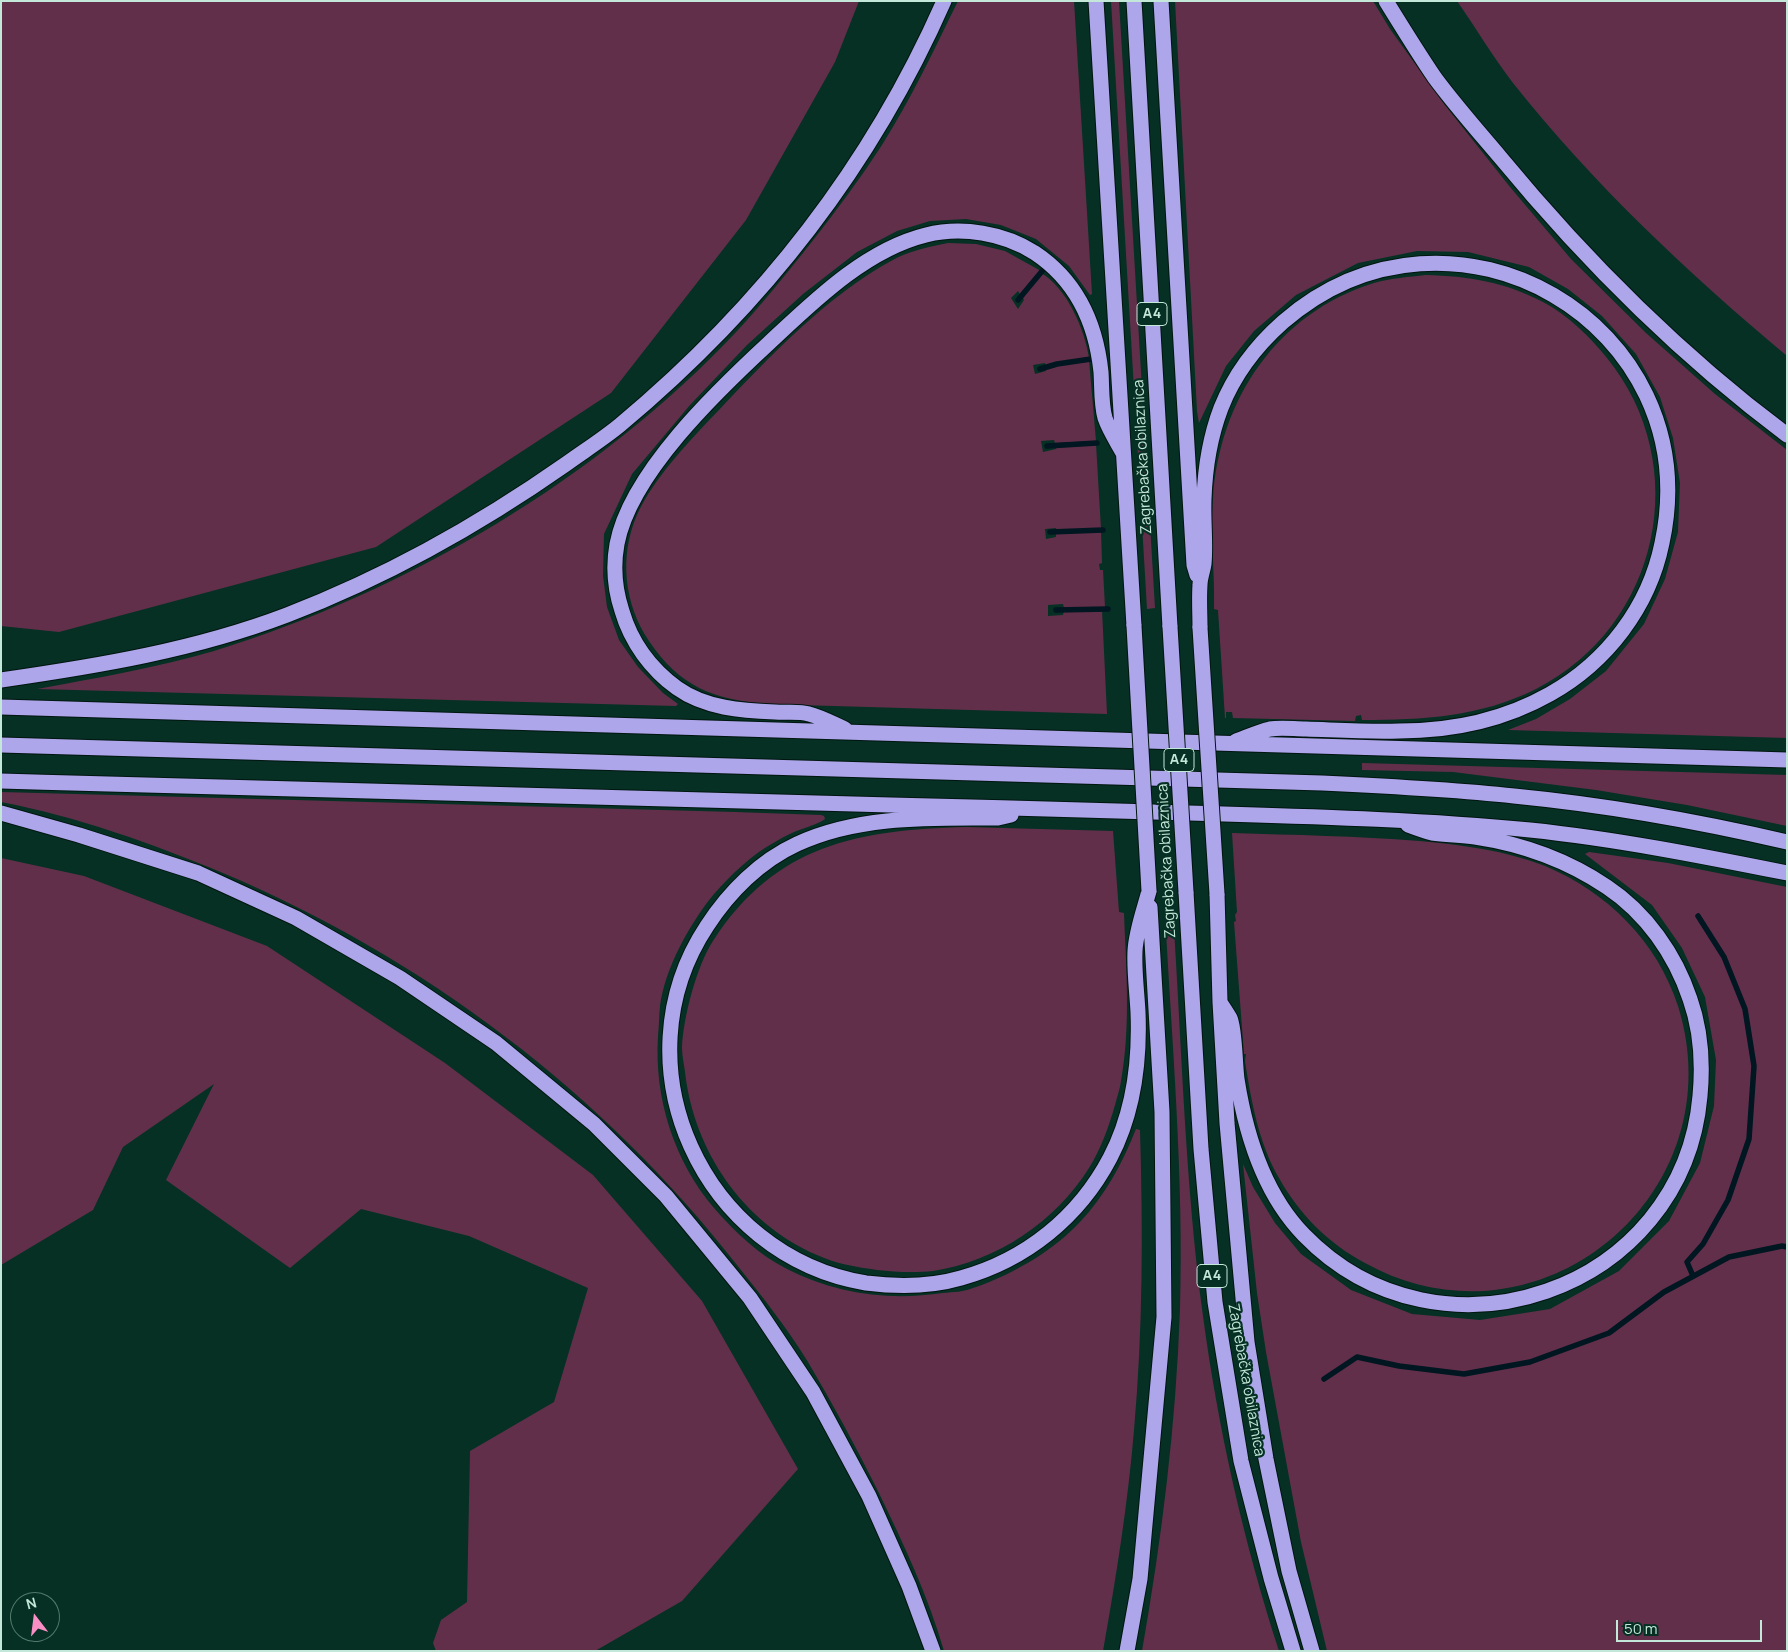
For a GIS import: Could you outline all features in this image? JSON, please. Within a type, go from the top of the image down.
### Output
[{"type":"highway","points":[[1,680],[92,667],[194,645],[286,616],[376,576],[456,536],[536,485],[618,427],[681,371],[734,319],[794,249],[852,170],[897,98],[944,1]]},
{"type":"highway","name":"Zagrebačka obilaznica","points":[[1096,1],[1162,1112],[1164,1316],[1140,1578],[1127,1651]]},
{"type":"highway","name":"Zagrebačka obilaznica","points":[[1134,1],[1201,1149],[1214,1302],[1241,1461],[1271,1578],[1293,1651]]},
{"type":"highway","points":[[1161,1],[1194,565],[1200,581]]},
{"type":"highway","points":[[1386,1],[1435,78],[1542,208],[1646,316],[1703,368],[1787,435]]},
{"type":"highway","points":[[855,733],[808,714],[742,710],[711,704],[695,698],[679,690],[649,662],[630,634],[616,591],[615,562],[617,544],[627,512],[646,479],[661,458],[719,392],[834,285],[876,256],[897,244],[927,235],[954,232],[983,234],[1012,242],[1033,252],[1063,276],[1075,291],[1092,325],[1096,341],[1104,417],[1123,453]]},
{"type":"highway","points":[[1225,744],[1272,729],[1398,731],[1453,727],[1481,721],[1519,708],[1550,694],[1572,680],[1597,660],[1608,648],[1634,616],[1647,591],[1659,559],[1666,524],[1669,493],[1661,436],[1650,404],[1639,381],[1623,357],[1604,334],[1582,314],[1563,300],[1536,285],[1506,273],[1480,267],[1453,264],[1424,264],[1393,267],[1367,274],[1332,289],[1295,311],[1256,349],[1231,386],[1221,407],[1209,452],[1204,495],[1204,565],[1200,581],[1200,628],[1217,894],[1220,1002],[1227,1122],[1247,1342],[1266,1459],[1289,1572],[1312,1651]]},
{"type":"highway","points":[[1,707],[1787,760]]},
{"type":"highway","points":[[1,745],[1322,783],[1423,788],[1515,796],[1612,808],[1711,825],[1787,842]]},
{"type":"highway","points":[[1,781],[1036,808],[1438,822],[1543,832],[1650,847],[1787,873]]},
{"type":"highway","points":[[1036,808],[998,818],[918,819],[870,824],[813,837],[780,854],[750,876],[717,911],[698,939],[685,969],[676,999],[671,1029],[670,1061],[674,1094],[683,1128],[694,1154],[708,1179],[726,1204],[770,1245],[816,1269],[847,1280],[909,1286],[955,1280],[978,1274],[1020,1253],[1059,1225],[1086,1195],[1099,1177],[1114,1150],[1126,1115],[1133,1089],[1138,1043],[1135,949],[1149,891]]},
{"type":"highway","points":[[1,813],[79,835],[198,873],[296,918],[400,978],[496,1043],[594,1124],[666,1196],[744,1290],[812,1392],[869,1496],[909,1586],[933,1651]]},
{"type":"highway","points":[[1220,1002],[1232,1020],[1235,1064],[1243,1109],[1257,1158],[1267,1184],[1290,1219],[1304,1234],[1320,1250],[1356,1276],[1406,1296],[1429,1302],[1462,1305],[1503,1303],[1553,1290],[1580,1278],[1606,1261],[1630,1241],[1652,1217],[1667,1196],[1683,1165],[1699,1111],[1702,1062],[1699,1033],[1691,1001],[1674,963],[1656,933],[1637,912],[1609,888],[1578,869],[1540,852],[1503,842],[1471,836],[1429,832],[1393,820]]},
{"type":"shaded area","points":[[1,1],[859,1],[835,62],[746,220],[611,393],[376,547],[59,632],[1,626]]},
{"type":"shaded area","points":[[958,1],[1074,1],[1092,294],[1090,295],[1069,266],[1036,239],[1001,225],[966,219],[930,221],[897,231],[857,252],[803,294],[747,345],[690,405],[632,474],[604,534],[603,576],[607,607],[619,640],[638,667],[663,693],[678,704],[676,706],[37,689],[148,668],[214,651],[286,626],[357,597],[428,563],[496,524],[562,481],[625,434],[684,384],[738,330],[775,287],[848,195],[893,128]]},
{"type":"shaded area","points":[[1111,1],[1119,1],[1155,608],[1147,609]]},
{"type":"shaded area","points":[[1175,1],[1373,1],[1390,29],[1444,104],[1510,187],[1571,259],[1646,333],[1715,394],[1787,450],[1787,738],[1508,730],[1536,719],[1570,699],[1606,671],[1644,624],[1665,579],[1678,532],[1680,483],[1673,438],[1660,397],[1636,354],[1602,316],[1568,289],[1529,267],[1468,252],[1417,251],[1358,263],[1296,295],[1254,331],[1226,366],[1199,423]]},
{"type":"shaded area","points":[[1457,1],[1787,1],[1787,356],[1678,260],[1576,157],[1513,83]]},
{"type":"shaded area","points":[[948,243],[976,244],[1005,251],[1041,271],[1021,296],[1018,291],[1011,298],[1018,309],[1024,300],[1023,298],[1041,273],[1067,299],[1079,323],[1089,358],[1064,363],[1089,360],[1096,441],[1055,443],[1054,440],[1041,441],[1043,452],[1065,445],[1096,444],[1101,529],[1057,531],[1056,528],[1045,529],[1046,539],[1056,537],[1056,533],[1101,531],[1102,563],[1099,564],[1100,570],[1103,570],[1105,607],[1064,608],[1063,604],[1048,605],[1048,616],[1063,615],[1064,611],[1102,610],[1107,714],[766,704],[730,699],[699,688],[673,670],[661,657],[641,627],[629,596],[626,563],[628,547],[631,531],[644,501],[662,474],[696,434],[778,349],[821,310],[867,275],[898,258],[919,250]],"holes":[[[1045,363],[1046,367],[1053,366],[1045,368],[1046,371],[1035,374],[1033,365]]]},
{"type":"shaded area","points":[[1426,275],[1486,281],[1529,295],[1552,307],[1569,320],[1607,358],[1634,400],[1650,446],[1655,493],[1651,540],[1636,585],[1612,626],[1578,661],[1536,689],[1494,706],[1451,715],[1407,719],[1362,720],[1361,715],[1356,716],[1355,721],[1233,718],[1232,712],[1226,712],[1225,718],[1218,610],[1214,609],[1212,513],[1218,463],[1227,428],[1241,395],[1259,365],[1282,338],[1309,315],[1339,297],[1374,283]]},
{"type":"shaded area","points":[[1362,763],[1787,775],[1787,826],[1687,805],[1596,790],[1453,772],[1362,770]]},
{"type":"shaded area","points":[[1,792],[824,816],[825,819],[820,822],[781,838],[742,865],[714,894],[696,918],[680,947],[663,991],[658,1036],[659,1082],[670,1128],[688,1170],[700,1190],[730,1226],[767,1257],[806,1278],[844,1290],[883,1296],[923,1295],[970,1289],[1005,1275],[1042,1254],[1074,1228],[1097,1202],[1119,1167],[1136,1129],[1140,1130],[1142,1280],[1137,1392],[1125,1513],[1103,1651],[944,1651],[923,1589],[878,1491],[808,1362],[783,1325],[765,1300],[685,1202],[628,1143],[568,1088],[505,1036],[439,989],[369,946],[297,907],[223,873],[142,841],[86,823],[1,802]]},
{"type":"shaded area","points":[[966,827],[1113,831],[1119,912],[1124,913],[1127,1018],[1124,1060],[1120,1087],[1113,1113],[1097,1153],[1075,1188],[1042,1222],[1002,1248],[957,1266],[926,1272],[877,1270],[832,1261],[790,1241],[766,1224],[745,1204],[711,1156],[699,1129],[690,1101],[682,1054],[685,1022],[696,977],[713,941],[738,908],[764,883],[792,863],[823,849],[855,839],[890,832]]},
{"type":"shaded area","points":[[1232,833],[1396,839],[1451,844],[1498,852],[1530,860],[1568,877],[1589,890],[1627,921],[1657,960],[1669,982],[1678,1006],[1689,1075],[1678,1139],[1651,1196],[1608,1241],[1556,1274],[1495,1290],[1431,1287],[1365,1263],[1339,1247],[1316,1227],[1296,1204],[1272,1165],[1261,1136],[1250,1091],[1245,1061],[1246,1054],[1244,1054],[1234,922],[1236,921],[1235,915],[1237,912]]},
{"type":"shaded area","points":[[1589,852],[1668,863],[1787,887],[1787,1651],[1327,1651],[1301,1542],[1266,1352],[1257,1293],[1243,1164],[1253,1187],[1275,1223],[1301,1254],[1351,1290],[1412,1314],[1480,1320],[1550,1309],[1619,1271],[1669,1221],[1700,1163],[1714,1106],[1716,1060],[1705,997],[1682,948],[1652,905],[1585,854]]},
{"type":"shaded area","points":[[1,858],[84,876],[267,946],[445,1063],[593,1175],[702,1301],[798,1469],[682,1601],[595,1651],[436,1651],[433,1643],[441,1620],[467,1602],[470,1451],[554,1402],[588,1288],[469,1236],[361,1209],[290,1268],[166,1180],[214,1084],[123,1147],[93,1210],[1,1265]]},
{"type":"shaded area","points":[[1165,913],[1173,914],[1192,1216],[1209,1358],[1224,1443],[1254,1569],[1279,1651],[1142,1651],[1167,1481],[1180,1309],[1179,1160]]},
{"type":"waterway","points":[[1018,300],[1043,270]]},
{"type":"waterway","points":[[1040,369],[1057,364],[1091,359]]},
{"type":"waterway","points":[[1047,446],[1097,443]]},
{"type":"waterway","points":[[1050,532],[1103,530]]},
{"type":"waterway","points":[[1056,610],[1108,609]]},
{"type":"waterway","points":[[1693,1276],[1687,1262],[1703,1244],[1728,1200],[1749,1139],[1754,1066],[1745,1009],[1724,957],[1698,916]]},
{"type":"waterway","points":[[1324,1379],[1357,1357],[1399,1366],[1464,1374],[1530,1362],[1609,1333],[1664,1292],[1729,1257],[1782,1246],[1787,1247]]}]
